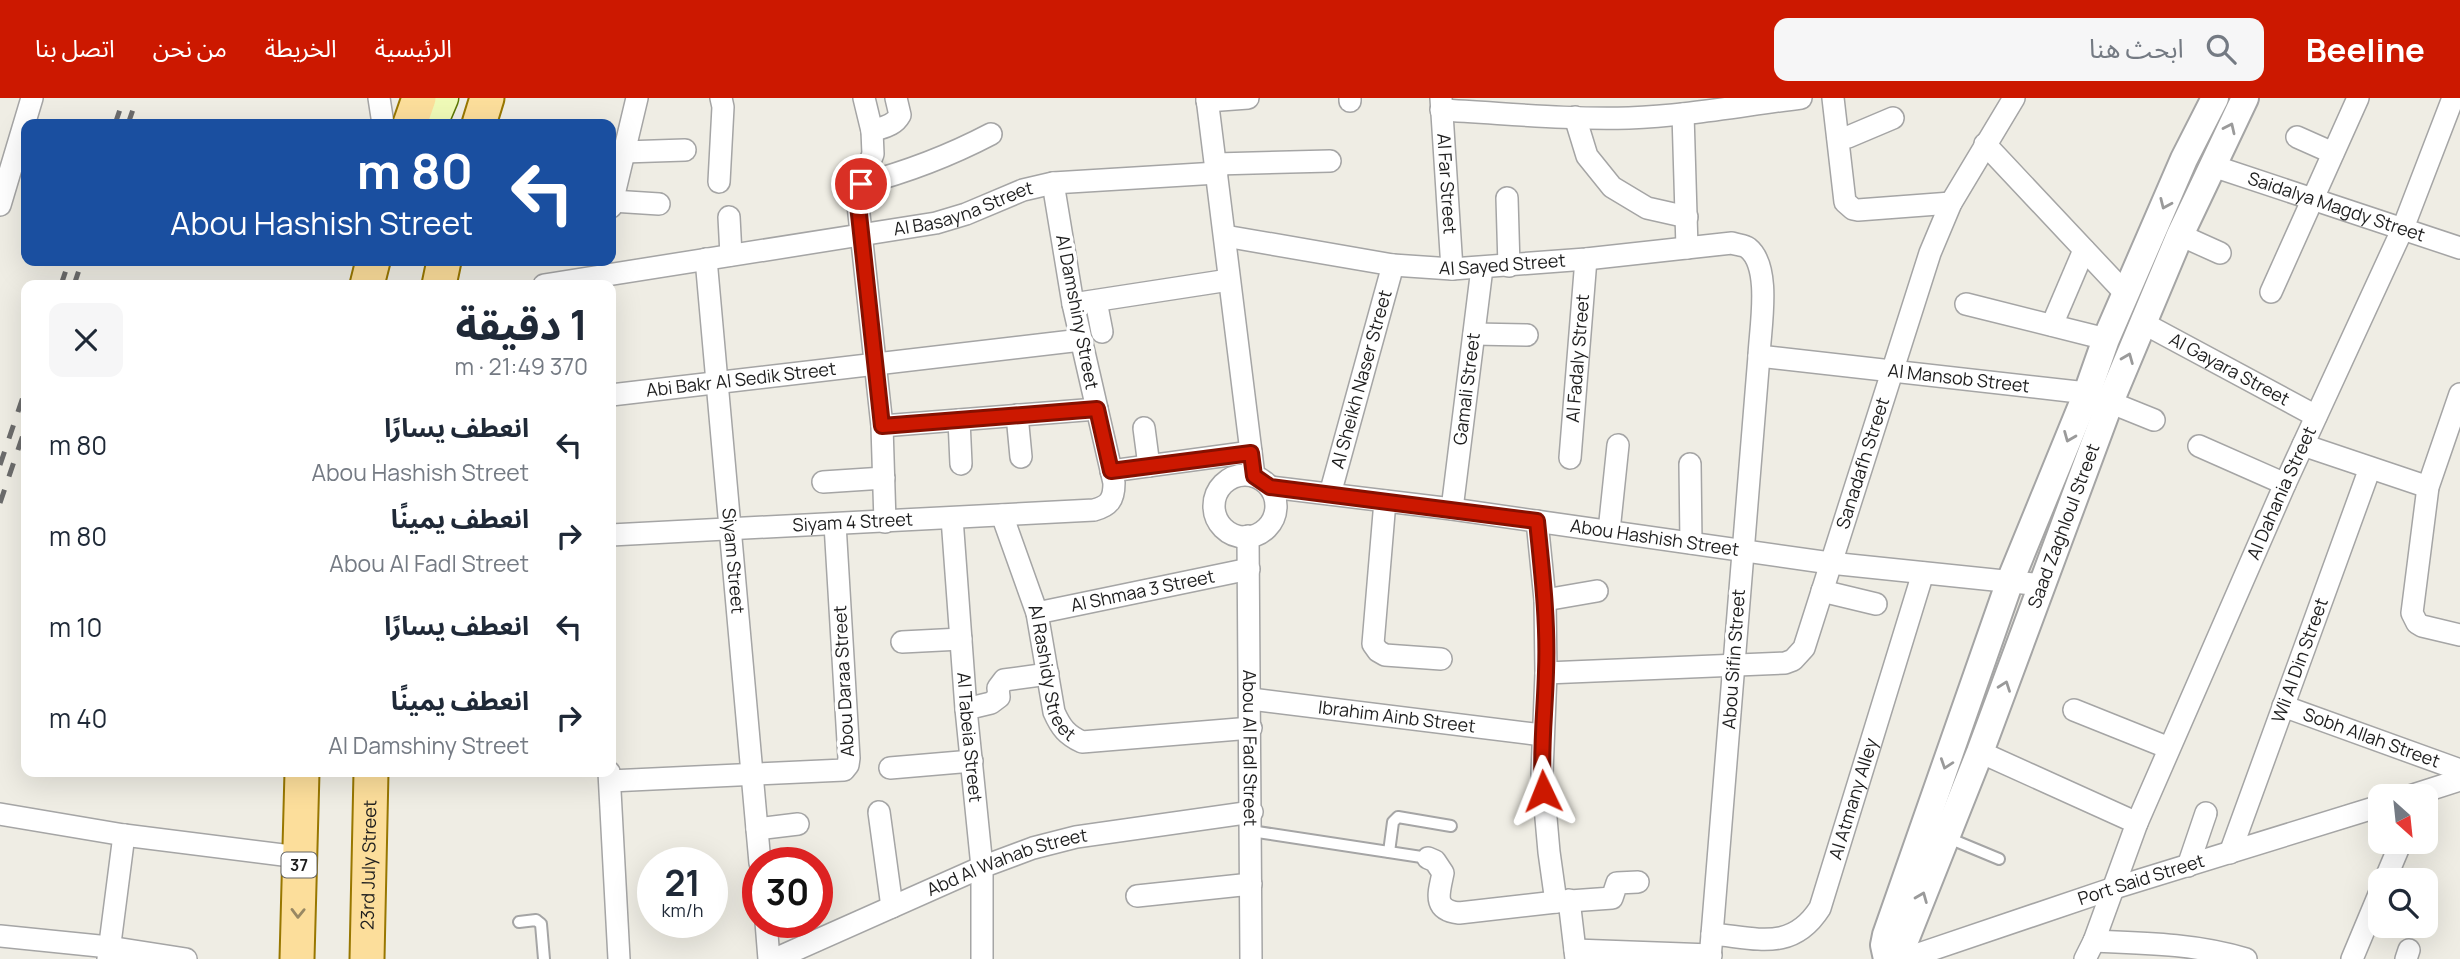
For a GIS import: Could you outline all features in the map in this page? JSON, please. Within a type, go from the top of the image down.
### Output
[{"type":"main road","points":[[412,119],[419,98]]},
{"type":"main road","points":[[434,119],[443,98]]},
{"type":"main road","points":[[457,119],[462,98]]},
{"type":"main road","points":[[481,119],[487,98]]},
{"type":"main road","name":"37","points":[[297,959],[302,777]]},
{"type":"main road","name":"23rd July Street","points":[[367,959],[371,777]]},
{"type":"street","points":[[26,119],[32,98]]},
{"type":"street","points":[[379,98],[382,119]]},
{"type":"street","points":[[616,176],[619,155],[637,98]]},
{"type":"street","points":[[719,182],[723,107],[721,98]]},
{"type":"street","points":[[864,98],[872,131],[873,154],[861,184],[858,205],[882,426],[886,522]]},
{"type":"street","points":[[872,131],[897,120],[900,115],[896,98]]},
{"type":"street","points":[[1248,98],[1207,99],[1251,453],[1262,482],[1275,504],[1271,522],[1257,534],[1248,536],[1229,532],[1221,526],[1216,517],[1215,498],[1219,489],[1234,477],[1262,482]]},
{"type":"street","points":[[1441,104],[1553,107],[1575,117],[1629,118],[1683,114],[1731,102],[1801,98]]},
{"type":"street","points":[[1833,98],[1845,202],[1853,209],[1951,203]]},
{"type":"street","name":"Sanadafh Street","points":[[1546,673],[1785,663],[1800,655],[1930,253],[1951,203],[2014,98]]},
{"type":"street","name":"Saad Zaghloul Street","points":[[1893,959],[1906,938],[1980,752],[2042,585],[2099,398],[2106,339],[2184,159],[2215,98]]},
{"type":"street","name":"Saad Zaghloul Street","points":[[1887,959],[1884,945],[1886,935],[2010,581],[2099,398],[2143,323],[2180,235],[2245,98]]},
{"type":"street","points":[[2272,292],[2358,98]]},
{"type":"street","name":"Al Dahania Street","points":[[2090,950],[2137,823],[2303,445],[2403,228],[2453,98]]},
{"type":"street","name":"Al Far Street","points":[[1441,104],[1452,269]]},
{"type":"street","points":[[1683,114],[1688,248]]},
{"type":"street","points":[[1575,117],[1587,156],[1612,187],[1647,208],[1687,217]]},
{"type":"street","points":[[1838,138],[1848,137],[1893,118]]},
{"type":"street","points":[[861,184],[939,160],[991,134]]},
{"type":"street","points":[[0,205],[21,135]]},
{"type":"street","points":[[2297,137],[2333,153]]},
{"type":"street","points":[[1985,144],[2125,293]]},
{"type":"street","points":[[619,155],[685,150]]},
{"type":"street","name":"Al Basayna Street","points":[[568,280],[936,223],[1023,190],[1053,183],[1217,168],[1330,162]]},
{"type":"street","name":"Saidalya Magdy Street","points":[[2213,166],[2460,248]]},
{"type":"street","name":"Al Damshiny Street","points":[[1053,183],[1073,304],[1111,471],[1114,496],[1106,506],[1094,510]]},
{"type":"street","points":[[1507,198],[1509,266]]},
{"type":"street","points":[[616,204],[659,204]]},
{"type":"street","points":[[729,217],[731,255]]},
{"type":"street","points":[[2180,235],[2220,253]]},
{"type":"street","name":"Al Sayed Street","points":[[1225,236],[1393,265],[1452,269],[1586,259],[1732,243],[1747,247],[1757,260],[1763,276]]},
{"type":"street","points":[[2052,325],[2084,250]]},
{"type":"street","name":"Siyam Street","points":[[706,259],[759,847]]},
{"type":"street","name":"Al Fadaly Street","points":[[1570,458],[1586,259]]},
{"type":"street","name":"Al Sheikh Naser Street","points":[[1330,494],[1393,265]]},
{"type":"street","name":"Gamali Street","points":[[1452,509],[1482,268]]},
{"type":"street","name":"Abou Sifin Street","points":[[1711,949],[1759,356],[1763,276]]},
{"type":"street","points":[[1073,304],[1229,280]]},
{"type":"street","points":[[1096,301],[1102,332]]},
{"type":"street","points":[[1966,304],[2106,339]]},
{"type":"street","name":"Al Gayara Street","points":[[2143,323],[2316,416]]},
{"type":"street","points":[[1474,334],[1527,335]]},
{"type":"street","name":"Abi Bakr Al Sedik Street","points":[[616,394],[1081,340]]},
{"type":"street","name":"Al Mansob Street","points":[[1759,356],[2099,398],[2154,420]]},
{"type":"street","points":[[2460,394],[2456,419],[2428,487],[2412,613],[2417,623],[2422,626],[2460,635]]},
{"type":"street","points":[[882,426],[1097,409]]},
{"type":"street","points":[[1017,415],[1021,457]]},
{"type":"street","points":[[959,420],[961,464]]},
{"type":"street","points":[[1144,428],[1149,466]]},
{"type":"street","points":[[1609,531],[1618,445]]},
{"type":"street","points":[[2303,445],[2428,487]]},
{"type":"street","points":[[2199,446],[2286,484]]},
{"type":"street","points":[[1111,471],[1251,453]]},
{"type":"street","points":[[1690,464],[1691,543]]},
{"type":"street","name":"Wli Al Din Street","points":[[2230,853],[2370,468]]},
{"type":"street","points":[[823,482],[884,478]]},
{"type":"street","name":"Abou Hashish Street","points":[[1262,482],[1330,494],[1830,563],[2042,585]]},
{"type":"street","points":[[1385,500],[1373,644],[1385,655],[1441,659]]},
{"type":"street","name":"Siyam 4 Street","points":[[616,535],[1094,510]]},
{"type":"street","name":"Al Rashidy Street","points":[[1002,515],[1037,613],[1054,712],[1060,726],[1070,736],[1082,741],[1251,728]]},
{"type":"street","name":"Al Tabeia Street","points":[[952,518],[966,709],[982,867],[982,959]]},
{"type":"street","points":[[1537,521],[1545,600],[1546,673],[1542,735],[1545,809],[1575,955]]},
{"type":"street","name":"Abou Daraa Street","points":[[616,776],[752,775],[844,770],[848,765],[835,524]]},
{"type":"street","name":"Abou Al Fadl Street","points":[[1248,536],[1251,959]]},
{"type":"street","name":"Al Shmaa 3 Street","points":[[1037,613],[1249,569]]},
{"type":"street","name":"Al Atmany Alley","points":[[1575,955],[1711,949],[1778,939],[1796,934],[1810,923],[1820,908],[1923,573]]},
{"type":"street","points":[[1545,600],[1597,591]]},
{"type":"street","points":[[1822,591],[1876,604]]},
{"type":"street","points":[[902,642],[961,639]]},
{"type":"street","points":[[966,709],[995,702],[999,697],[998,688],[1004,680],[1048,674]]},
{"type":"street","name":"Ibrahim Ainb Street","points":[[1251,699],[1542,735]]},
{"type":"street","name":"Sobh Allah Street","points":[[2283,706],[2460,770]]},
{"type":"street","points":[[2074,710],[2169,748]]},
{"type":"street","points":[[1980,752],[2137,823]]},
{"type":"street","points":[[890,768],[972,761]]},
{"type":"street","points":[[609,777],[619,959]]},
{"type":"street","points":[[2438,788],[2460,780]]},
{"type":"street","name":"Port Said Street","points":[[1904,959],[2111,889],[2368,810]]},
{"type":"street","points":[[879,812],[892,907]]},
{"type":"street","points":[[2189,866],[2206,813]]},
{"type":"street","points":[[0,814],[124,835],[299,857]]},
{"type":"street","name":"Abd Al Wahab Street","points":[[775,959],[982,867],[1033,848],[1076,837],[1251,821]]},
{"type":"street","points":[[757,829],[798,824]]},
{"type":"street","points":[[109,953],[124,835]]},
{"type":"street","points":[[1428,858],[1435,860],[1443,873],[1438,897],[1442,906],[1459,914],[1563,901],[1612,898],[1618,883],[1638,882]]},
{"type":"street","points":[[1137,897],[1251,884]]},
{"type":"street","points":[[2352,959],[2368,921]]},
{"type":"street","points":[[0,936],[109,953],[186,959]]},
{"type":"street","points":[[767,938],[769,959]]},
{"type":"street","points":[[2090,950],[2155,943],[2246,959]]},
{"type":"lane","points":[[1389,852],[1393,822],[1398,817],[1451,826]]},
{"type":"lane","points":[[1251,821],[1389,852],[1428,858]]},
{"type":"lane","points":[[1946,837],[1999,859]]},
{"type":"lane","points":[[519,922],[536,920],[541,924],[544,959]]},
{"type":"railway","points":[[117,119],[124,98]]},
{"type":"railway","points":[[130,119],[137,98]]},
{"type":"railway","points":[[63,280],[67,266]]},
{"type":"railway","points":[[76,280],[80,266]]},
{"type":"railway","points":[[0,465],[21,403]]},
{"type":"railway","points":[[0,503],[21,441]]},
{"type":"route","points":[[861,184],[858,205],[882,426],[1097,409],[1111,471],[1251,453],[1254,476],[1270,487],[1537,521],[1545,600],[1543,791]]}]
